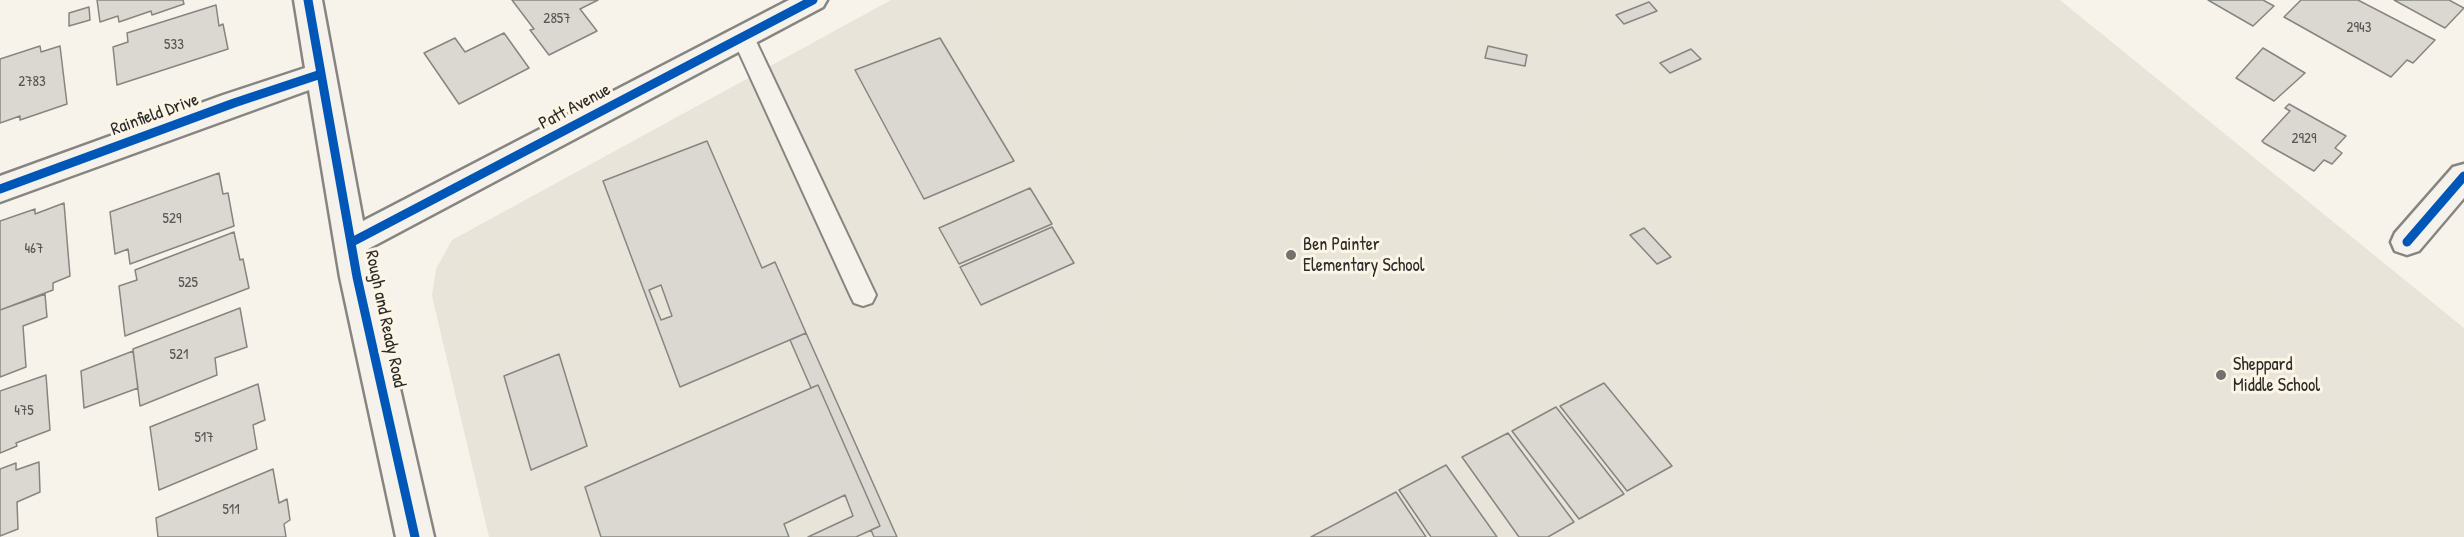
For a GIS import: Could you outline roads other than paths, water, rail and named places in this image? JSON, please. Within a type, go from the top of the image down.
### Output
[{"type":"street","name":"Rough and Ready Road","points":[[308,0],[357,277],[415,537]]},
{"type":"street","name":"Patt Avenue","points":[[352,242],[813,0]]},
{"type":"street","name":"Rainfield Drive","points":[[0,189],[234,103],[321,74]]},
{"type":"street","points":[[2407,242],[2464,176]]},
{"type":"lane","points":[[743,37],[863,295]]},
{"type":"place","name":"Ben Painter Elementary School","points":[[1291,255]]},
{"type":"place","name":"Sheppard Middle School","points":[[2221,375]]}]
